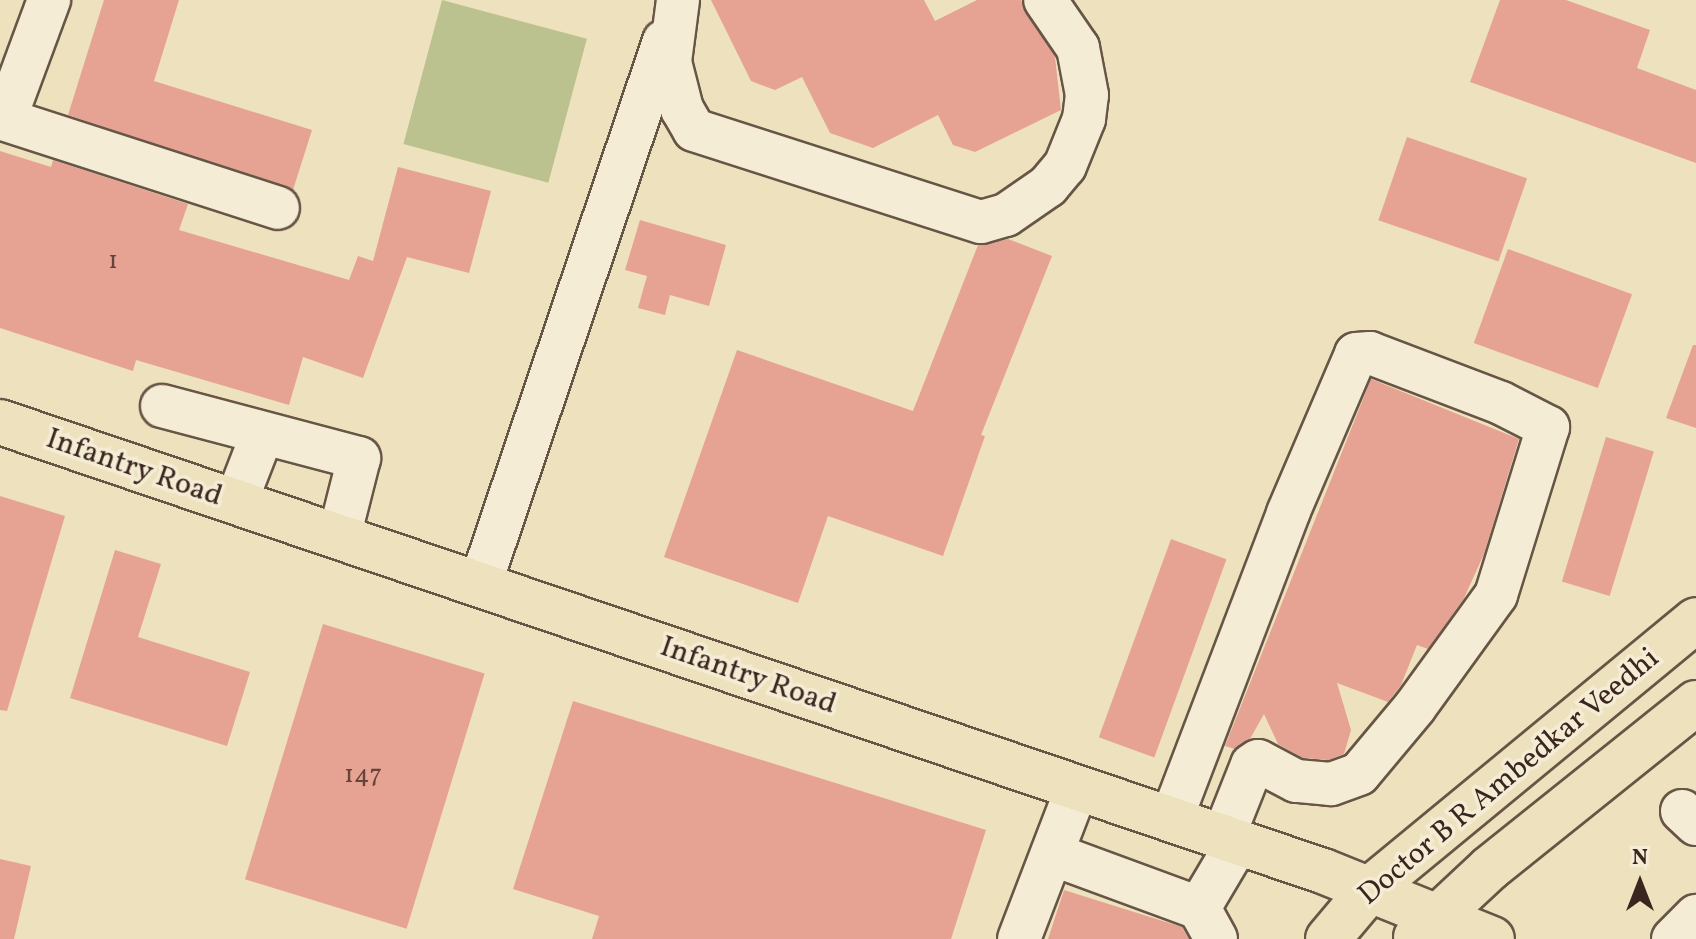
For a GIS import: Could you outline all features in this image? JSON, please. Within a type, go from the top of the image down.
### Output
[{"type":"main road","name":"Infantry Road","points":[[0,422],[1371,888],[1423,929],[1492,939]]},
{"type":"main road","name":"Doctor B R Ambedkar Veedhi","points":[[1328,939],[1371,888],[1696,620]]},
{"type":"main road","name":"Doctor B R Ambedkar Veedhi","points":[[1423,929],[1696,703]]},
{"type":"lane","points":[[49,0],[2,119],[278,208]]},
{"type":"lane","points":[[676,6],[672,74],[694,130],[981,222],[1006,215],[1048,186],[1065,166],[1084,119],[1087,95],[1078,48],[1045,0]]},
{"type":"lane","points":[[480,585],[676,6]]},
{"type":"lane","points":[[1052,854],[1208,923],[1252,765],[1258,761],[1296,781],[1331,784],[1359,774],[1415,707],[1496,595],[1548,427],[1501,403],[1370,353],[1356,354],[1288,513],[1171,820]]},
{"type":"lane","points":[[162,406],[262,435],[359,458],[339,537]]},
{"type":"lane","points":[[236,502],[262,435]]},
{"type":"lane","points":[[1019,939],[1077,788]]},
{"type":"lane","points":[[1673,939],[1696,916]]},
{"type":"green space","points":[[442,0],[587,39],[548,183],[403,144]]},
{"type":"building","points":[[104,0],[179,0],[154,81],[312,130],[293,190],[68,115]]},
{"type":"building","points":[[711,0],[924,0],[935,21],[977,0],[1021,0],[1055,57],[1061,110],[975,152],[953,145],[938,115],[873,148],[830,133],[802,77],[775,90],[751,81]]},
{"type":"building","points":[[1500,0],[1566,0],[1650,30],[1637,68],[1696,90],[1696,163],[1470,82]]},
{"type":"building","points":[[1407,137],[1527,178],[1498,262],[1378,220]]},
{"type":"building","points":[[0,151],[51,167],[53,160],[188,204],[179,230],[349,280],[358,256],[373,261],[398,167],[491,191],[469,273],[407,257],[363,378],[303,357],[289,405],[136,360],[133,371],[0,328]]},
{"type":"building","points":[[640,220],[726,245],[709,306],[670,295],[665,315],[638,308],[647,276],[625,270]]},
{"type":"building","points":[[1008,239],[1052,256],[981,435],[985,436],[943,556],[828,516],[798,603],[664,557],[737,350],[913,411],[978,245]]},
{"type":"building","points":[[1508,249],[1632,294],[1598,388],[1474,343]]},
{"type":"building","points":[[1693,345],[1696,345],[1696,428],[1666,418]]},
{"type":"building","points":[[1371,379],[1519,439],[1484,554],[1464,598],[1428,649],[1417,645],[1401,685],[1388,702],[1337,683],[1351,730],[1344,754],[1328,760],[1303,758],[1278,744],[1264,714],[1250,739],[1235,749],[1225,746]]},
{"type":"building","points":[[1606,437],[1654,452],[1610,596],[1562,581]]},
{"type":"building","points":[[0,496],[65,516],[7,711],[0,710]]},
{"type":"building","points":[[1171,539],[1226,559],[1154,757],[1099,737]]},
{"type":"building","points":[[115,550],[161,564],[138,637],[250,672],[227,746],[70,698]]},
{"type":"building","points":[[323,624],[485,673],[407,929],[245,879]]},
{"type":"building","points":[[573,701],[986,830],[951,939],[592,939],[599,916],[513,889]]},
{"type":"building","points":[[0,859],[31,866],[14,939],[0,939]]},
{"type":"building","points":[[1064,890],[1182,927],[1189,939],[1048,939]]}]
